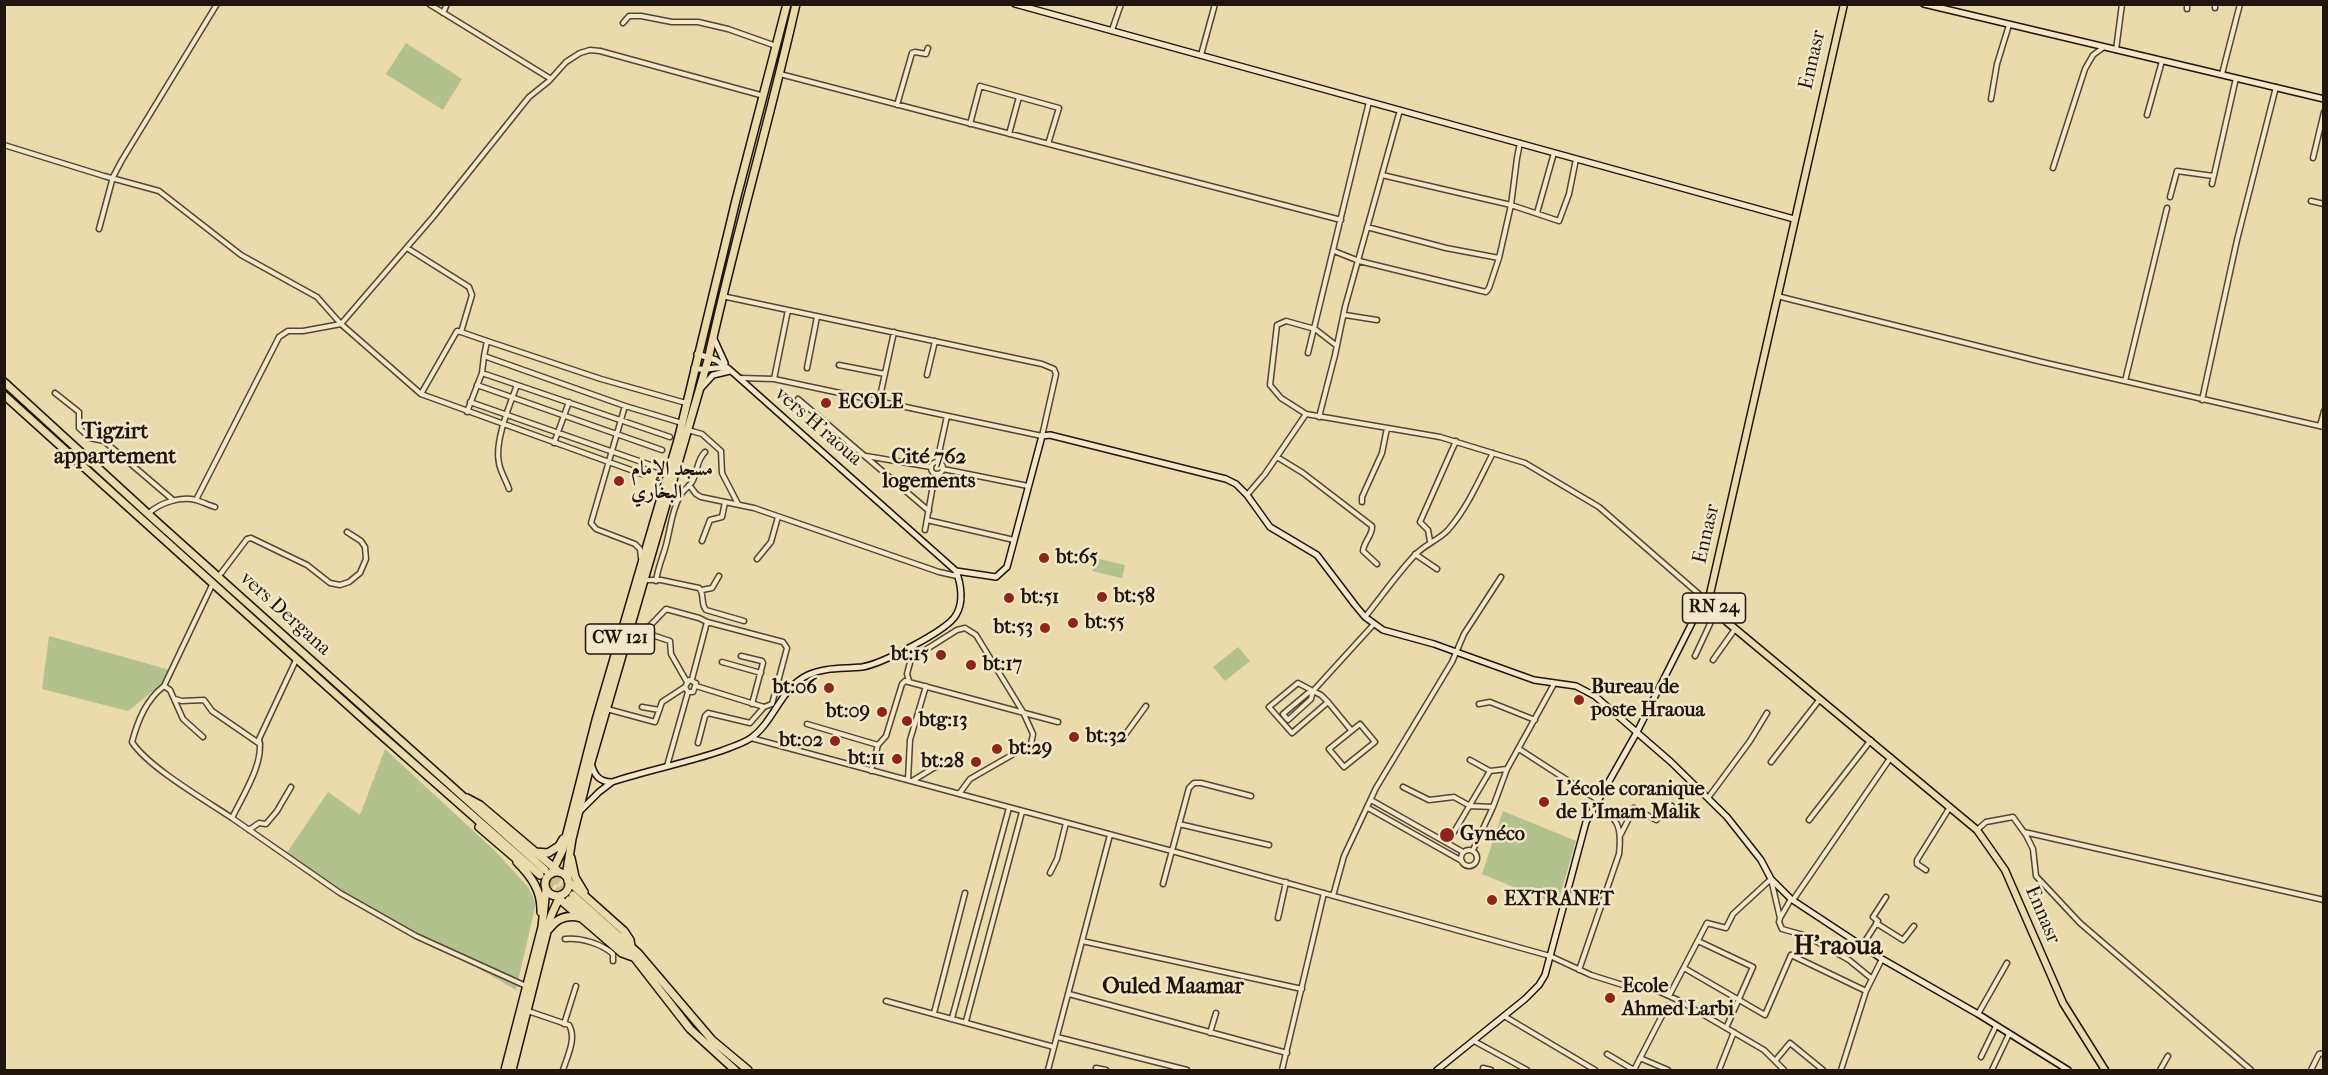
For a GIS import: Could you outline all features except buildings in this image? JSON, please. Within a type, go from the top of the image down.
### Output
[{"type":"highway","name":"CW 121","points":[[550,872],[563,849],[596,720],[682,423],[697,354],[787,4]]},
{"type":"highway","points":[[505,1071],[526,986],[558,897],[566,891],[570,852],[591,762],[705,369],[721,296],[780,74],[796,4]]},
{"type":"highway","name":"vers Dergana","points":[[4,382],[148,514],[216,580],[550,872]]},
{"type":"highway","points":[[4,395],[216,580],[297,658],[470,813],[550,872],[568,880],[624,931],[631,946]]},
{"type":"highway","points":[[462,796],[477,803],[533,851],[550,872]]},
{"type":"highway","points":[[470,813],[474,822],[550,894],[558,897],[622,953],[634,957]]},
{"type":"highway","points":[[533,851],[543,854],[553,851],[559,846],[567,832]]},
{"type":"highway","points":[[570,852],[575,877],[591,901]]},
{"type":"highway","points":[[513,858],[531,878],[540,896],[544,933]]},
{"type":"highway","points":[[512,1071],[544,933],[545,887],[546,878],[550,872]]},
{"type":"highway","points":[[735,1071],[690,1029],[634,957],[571,897],[631,946],[712,1040],[748,1071]]},
{"type":"highway","points":[[544,933],[560,919],[576,917],[585,921]]},
{"type":"main road","name":"Ennasr","points":[[1844,4],[1776,296],[1710,594],[1710,603],[1735,628],[1977,830],[2005,870],[2062,1003],[2105,1071]]},
{"type":"street","points":[[99,230],[113,177],[217,4]]},
{"type":"street","points":[[429,4],[551,80]]},
{"type":"street","points":[[443,13],[447,4]]},
{"type":"street","points":[[1015,4],[1794,219]]},
{"type":"street","points":[[1111,31],[1121,4]]},
{"type":"street","points":[[1201,56],[1215,4]]},
{"type":"street","points":[[1924,4],[2323,98]]},
{"type":"street","points":[[2116,50],[2122,4]]},
{"type":"street","points":[[2222,74],[2240,4]]},
{"type":"street","points":[[623,24],[629,16],[672,22],[698,22],[728,29],[777,46]]},
{"type":"street","points":[[1991,99],[1997,64],[2009,25]]},
{"type":"street","points":[[2053,168],[2085,69],[2093,55],[2104,47]]},
{"type":"street","points":[[897,105],[912,53],[926,54],[928,48]]},
{"type":"street","points":[[196,500],[279,337],[288,331],[303,331],[341,324],[529,97],[551,80],[566,62],[580,53],[590,50],[600,51],[764,96]]},
{"type":"street","points":[[2147,115],[2162,61]]},
{"type":"street","points":[[780,74],[1341,220]]},
{"type":"street","points":[[2212,183],[2236,78]]},
{"type":"street","points":[[970,124],[980,86],[1059,108],[1048,144]]},
{"type":"street","points":[[2202,400],[2237,240],[2276,87]]},
{"type":"street","points":[[1009,134],[1019,97]]},
{"type":"street","points":[[1308,353],[1316,329],[1369,101]]},
{"type":"street","points":[[1319,417],[1367,227],[1400,110]]},
{"type":"street","points":[[2313,158],[2324,112]]},
{"type":"street","points":[[1334,252],[1359,261],[1486,292],[1499,258],[1511,206],[1516,158],[1520,143]]},
{"type":"street","points":[[4,145],[159,190],[241,255],[317,297],[341,324],[421,394],[642,474]]},
{"type":"street","points":[[1537,213],[1554,153]]},
{"type":"street","points":[[1382,175],[1511,206],[1559,221],[1569,194],[1576,159]]},
{"type":"street","points":[[2170,197],[2176,171],[2213,176]]},
{"type":"street","points":[[2311,201],[2324,204]]},
{"type":"street","points":[[2125,381],[2167,208]]},
{"type":"street","points":[[1367,227],[1446,248],[1499,258]]},
{"type":"street","points":[[406,248],[470,287],[472,295],[461,332]]},
{"type":"street","points":[[689,485],[701,497],[739,505],[778,517],[939,572],[996,578],[1006,567],[1056,379],[1054,369],[1042,364],[721,296]]},
{"type":"street","points":[[1776,296],[2322,427],[2324,411]]},
{"type":"street","points":[[774,379],[788,310]]},
{"type":"street","points":[[1345,315],[1377,320]]},
{"type":"street","points":[[807,368],[818,317]]},
{"type":"street","points":[[1337,346],[1316,329],[1286,321],[1277,325],[1270,374],[1270,385],[1273,391],[1306,414],[1456,441],[1526,463],[1599,507],[1659,557],[1700,595],[1703,601]]},
{"type":"street","points":[[421,394],[457,331],[601,379],[687,403]]},
{"type":"street","points":[[879,401],[894,332]]},
{"type":"street","points":[[713,334],[720,356],[732,371]]},
{"type":"street","points":[[467,412],[482,373],[487,341]]},
{"type":"street","points":[[927,375],[935,341]]},
{"type":"street","name":"vers H'raoua","points":[[697,354],[723,364],[732,371],[957,573]]},
{"type":"street","points":[[484,356],[625,406],[682,423]]},
{"type":"street","points":[[839,365],[885,374]]},
{"type":"street","points":[[694,368],[718,367],[732,371]]},
{"type":"street","points":[[697,393],[713,375],[732,371]]},
{"type":"street","points":[[482,373],[670,437]]},
{"type":"street","points":[[740,378],[774,379],[1042,436],[1050,435],[1226,479],[1236,484],[1247,495],[1270,527],[1317,555],[1365,617],[1374,624],[1396,634],[1456,652],[1534,680],[1581,688],[1611,709],[1708,798],[1741,833],[1771,879],[1792,899],[1882,959],[1978,1014],[2067,1071]]},
{"type":"street","points":[[477,385],[663,450]]},
{"type":"street","points":[[508,489],[499,463],[503,425],[517,385]]},
{"type":"street","points":[[55,393],[79,412],[79,428],[90,438],[104,441],[173,500]]},
{"type":"street","points":[[798,399],[929,511]]},
{"type":"street","points":[[470,402],[659,468]]},
{"type":"street","points":[[554,443],[569,402]]},
{"type":"street","points":[[625,406],[591,523],[596,529],[635,544],[640,549],[641,562]]},
{"type":"street","points":[[1247,495],[1277,457],[1306,414]]},
{"type":"street","points":[[930,467],[937,462],[948,416]]},
{"type":"street","points":[[1362,502],[1362,497],[1382,453],[1387,428]]},
{"type":"street","points":[[687,430],[702,434],[721,451],[722,475],[739,505]]},
{"type":"street","points":[[1430,541],[1428,530],[1420,522],[1456,441]]},
{"type":"street","points":[[656,581],[658,563],[667,543],[671,519],[681,494],[693,480],[699,459],[705,452]]},
{"type":"street","points":[[1365,617],[1416,554],[1430,541],[1448,531],[1467,503],[1493,453]]},
{"type":"street","points":[[864,455],[930,467],[936,474]]},
{"type":"street","points":[[1277,457],[1303,473],[1372,526],[1373,531],[1364,544],[1363,551],[1377,564]]},
{"type":"street","points":[[937,462],[943,469],[1028,486]]},
{"type":"street","points":[[925,530],[936,474],[943,469]]},
{"type":"street","points":[[148,514],[153,509],[173,500],[196,500],[215,507]]},
{"type":"street","points":[[702,541],[710,519],[722,517],[725,502]]},
{"type":"street","points":[[757,559],[771,542],[778,517]]},
{"type":"street","points":[[927,520],[1014,540]]},
{"type":"street","points":[[347,532],[362,540],[366,559],[360,573],[349,582],[340,585],[330,584],[307,565],[250,538],[247,540],[216,580],[164,686],[139,717],[132,742],[139,752],[153,764],[340,893],[416,936],[526,986]]},
{"type":"street","points":[[1416,554],[1437,569]]},
{"type":"street","points":[[579,812],[598,792],[612,782],[707,756],[751,738],[793,686],[807,675],[874,664],[949,624],[956,615],[960,602],[957,573]]},
{"type":"street","points":[[645,580],[674,583],[702,590],[712,588],[719,576]]},
{"type":"street","points":[[1333,896],[1344,856],[1371,800],[1452,662],[1464,634],[1501,577]]},
{"type":"street","points":[[702,590],[703,605],[706,610],[744,621]]},
{"type":"street","points":[[1437,1071],[1539,985],[1545,975],[1586,822],[1637,732],[1703,601],[1710,594]]},
{"type":"street","points":[[631,628],[670,641],[671,654],[689,680],[696,686],[752,704],[764,706],[772,704],[787,648],[783,642],[666,609],[647,627],[645,632]]},
{"type":"street","points":[[1695,656],[1716,611]]},
{"type":"street","points":[[667,767],[686,690],[707,622]]},
{"type":"street","points":[[1313,691],[1311,699],[1288,720],[1283,714],[1313,691],[1374,624]]},
{"type":"street","points":[[909,681],[907,674],[911,659],[957,630],[965,628],[976,635],[1023,712],[1033,734],[1031,744],[970,779],[959,794]]},
{"type":"street","points":[[1713,660],[1735,628]]},
{"type":"street","points":[[741,656],[763,663],[752,704]]},
{"type":"street","points":[[232,818],[253,776],[260,745],[259,739],[297,658]]},
{"type":"street","points":[[722,662],[761,673]]},
{"type":"street","points":[[870,771],[878,745],[886,736],[902,684],[905,681],[1058,722]]},
{"type":"street","points":[[1328,702],[1292,733],[1269,707],[1298,682],[1321,695],[1328,702],[1351,730]]},
{"type":"street","points":[[1368,808],[1467,866],[1474,865],[1477,859],[1473,850],[1507,769],[1554,684]]},
{"type":"street","points":[[164,686],[171,690],[183,719],[203,737]]},
{"type":"street","points":[[606,709],[653,722],[657,719],[662,702],[686,690],[693,692],[696,686]]},
{"type":"street","points":[[910,781],[910,740],[926,686]]},
{"type":"street","points":[[1771,762],[1821,698]]},
{"type":"street","points":[[174,699],[204,700],[212,711],[260,745]]},
{"type":"street","points":[[1479,704],[1490,702],[1536,720]]},
{"type":"street","points":[[642,706],[659,710]]},
{"type":"street","points":[[698,743],[705,716],[708,713],[750,723],[764,706]]},
{"type":"street","points":[[1122,739],[1146,706]]},
{"type":"street","points":[[1708,798],[1767,713]]},
{"type":"street","points":[[807,724],[878,745]]},
{"type":"street","points":[[1361,724],[1375,742],[1345,767],[1329,750],[1351,730],[1361,724]]},
{"type":"street","points":[[751,738],[1286,882],[1550,956],[1579,970],[1626,986],[1644,987],[1670,996],[1764,1050],[1784,1071]]},
{"type":"street","points":[[1809,820],[1871,740]]},
{"type":"street","points":[[1519,749],[1597,802],[1619,826],[1619,854],[1579,970]]},
{"type":"street","points":[[1780,918],[1891,757]]},
{"type":"street","points":[[1470,760],[1490,771],[1507,769]]},
{"type":"street","points":[[591,762],[596,776],[604,781],[612,782]]},
{"type":"street","points":[[910,781],[942,763]]},
{"type":"street","points":[[1454,832],[1490,771]]},
{"type":"street","points":[[1163,884],[1189,788],[1194,783],[1251,796]]},
{"type":"street","points":[[249,830],[259,824],[266,824],[277,811],[291,787]]},
{"type":"street","points":[[1402,787],[1429,800],[1454,797],[1470,806],[1493,807]]},
{"type":"street","points":[[1371,800],[1462,852]]},
{"type":"street","points":[[1620,835],[1634,808],[1656,820],[1672,806]]},
{"type":"street","points":[[1926,870],[1917,864],[1917,860],[1951,806]]},
{"type":"street","points":[[952,1018],[1010,808]]},
{"type":"street","points":[[966,1021],[1022,812]]},
{"type":"street","points":[[1977,830],[1986,822],[2013,817],[2033,849],[2036,876],[2080,923],[2251,1071]]},
{"type":"street","points":[[1050,873],[1057,859],[1066,823]]},
{"type":"street","points":[[1179,824],[1269,845]]},
{"type":"street","points":[[2023,831],[2324,900]]},
{"type":"street","points":[[1048,1071],[1110,835]]},
{"type":"street","points":[[1462,852],[1473,850]]},
{"type":"street","points":[[1462,852],[1462,861]]},
{"type":"street","points":[[1771,879],[1782,929],[1807,936],[1849,960],[1871,978]]},
{"type":"street","points":[[1670,996],[1707,923],[1726,928],[1733,914],[1771,879]]},
{"type":"street","points":[[1278,918],[1286,882]]},
{"type":"street","points":[[934,1013],[965,892]]},
{"type":"street","points":[[1282,1071],[1324,893]]},
{"type":"street","points":[[1862,946],[1878,921],[1873,918],[1886,897]]},
{"type":"street","points":[[1875,923],[1903,940],[1914,926]]},
{"type":"street","points":[[565,939],[603,947],[613,954],[613,961]]},
{"type":"street","points":[[1082,940],[1302,988]]},
{"type":"street","points":[[603,947],[608,941]]},
{"type":"street","points":[[1698,941],[1753,967],[1726,1028]]},
{"type":"street","points":[[1684,968],[1765,1015],[1791,955],[1866,991]]},
{"type":"street","points":[[1841,1071],[1866,991],[1882,959]]},
{"type":"street","points":[[1978,1014],[2007,963]]},
{"type":"street","points":[[564,1024],[576,986]]},
{"type":"street","points":[[1069,994],[1287,1053]]},
{"type":"street","points":[[886,1001],[966,1021],[1054,1047]]},
{"type":"street","points":[[1607,1054],[1634,1070],[1667,1006]]},
{"type":"street","points":[[527,1011],[572,1028],[573,1037],[563,1071]]},
{"type":"street","points":[[1210,1033],[1216,1013]]},
{"type":"street","points":[[1504,1016],[1595,1071]]},
{"type":"street","points":[[1981,1057],[1996,1026]]},
{"type":"street","points":[[1719,1071],[1734,1032]]},
{"type":"street","points":[[1992,1071],[2009,1034]]},
{"type":"street","points":[[1057,1037],[1167,1068],[1187,1071]]},
{"type":"street","points":[[1474,1041],[1527,1071]]},
{"type":"street","points":[[1775,1061],[1790,1043],[1823,1071]]},
{"type":"street","points":[[2311,1071],[2319,1054],[2324,1053]]},
{"type":"street","points":[[2160,1071],[2168,1056]]},
{"type":"street","points":[[1640,1058],[1668,1071]]},
{"type":"street","points":[[2054,1071],[2055,1063]]},
{"type":"street","points":[[1096,1068],[1106,1071]]},
{"type":"street","points":[[1483,1071],[1483,1068],[1491,1071]]},
{"type":"green space","points":[[406,43],[462,79],[443,110],[386,74]]},
{"type":"green space","points":[[1095,558],[1125,565],[1122,578],[1092,571]]},
{"type":"green space","points":[[49,636],[170,670],[162,684],[128,711],[42,689]]},
{"type":"green space","points":[[1238,647],[1250,661],[1225,681],[1213,667]]},
{"type":"green space","points":[[385,749],[494,850],[528,887],[536,903],[516,990],[284,857],[328,792],[360,815]]},
{"type":"green space","points":[[1503,811],[1576,841],[1557,905],[1482,874]]},
{"type":"tunnel","points":[[546,871],[573,895]]},
{"type":"tunnel","points":[[540,875],[569,900]]},
{"type":"place","name":"ECOLE","points":[[826,403]]},
{"type":"place","name":"مسجد الإمام البخاري","points":[[619,481]]},
{"type":"place","name":"bt:65","points":[[1044,558]]},
{"type":"place","name":"bt:58","points":[[1102,597]]},
{"type":"place","name":"bt:51","points":[[1009,598]]},
{"type":"place","name":"bt:55","points":[[1073,623]]},
{"type":"place","name":"bt:53","points":[[1045,628]]},
{"type":"place","name":"bt:15","points":[[941,655]]},
{"type":"place","name":"bt:17","points":[[971,665]]},
{"type":"place","name":"bt:06","points":[[829,688]]},
{"type":"place","name":"Bureau de poste Hraoua","points":[[1579,700]]},
{"type":"place","name":"bt:09","points":[[882,712]]},
{"type":"place","name":"btg:13","points":[[907,721]]},
{"type":"place","name":"bt:32","points":[[1074,737]]},
{"type":"place","name":"bt:02","points":[[835,741]]},
{"type":"place","name":"bt:29","points":[[997,749]]},
{"type":"place","name":"bt:11","points":[[897,759]]},
{"type":"place","name":"bt:28","points":[[976,762]]},
{"type":"place","name":"L'école coranique de L'Imam Malik","points":[[1544,802]]},
{"type":"place","name":"Gynéco","points":[[1447,835]]},
{"type":"place","name":"EXTRANET","points":[[1492,900]]},
{"type":"place","name":"Ecole Ahmed Larbi","points":[[1610,998]]},
{"type":"district","name":"Tigzirt appartement","points":[[115,446]]},
{"type":"district","name":"Cité 762 logements","points":[[929,470]]},
{"type":"district","name":"H'raoua","points":[[1838,948]]},
{"type":"district","name":"Ouled Maamar","points":[[1173,988]]}]
